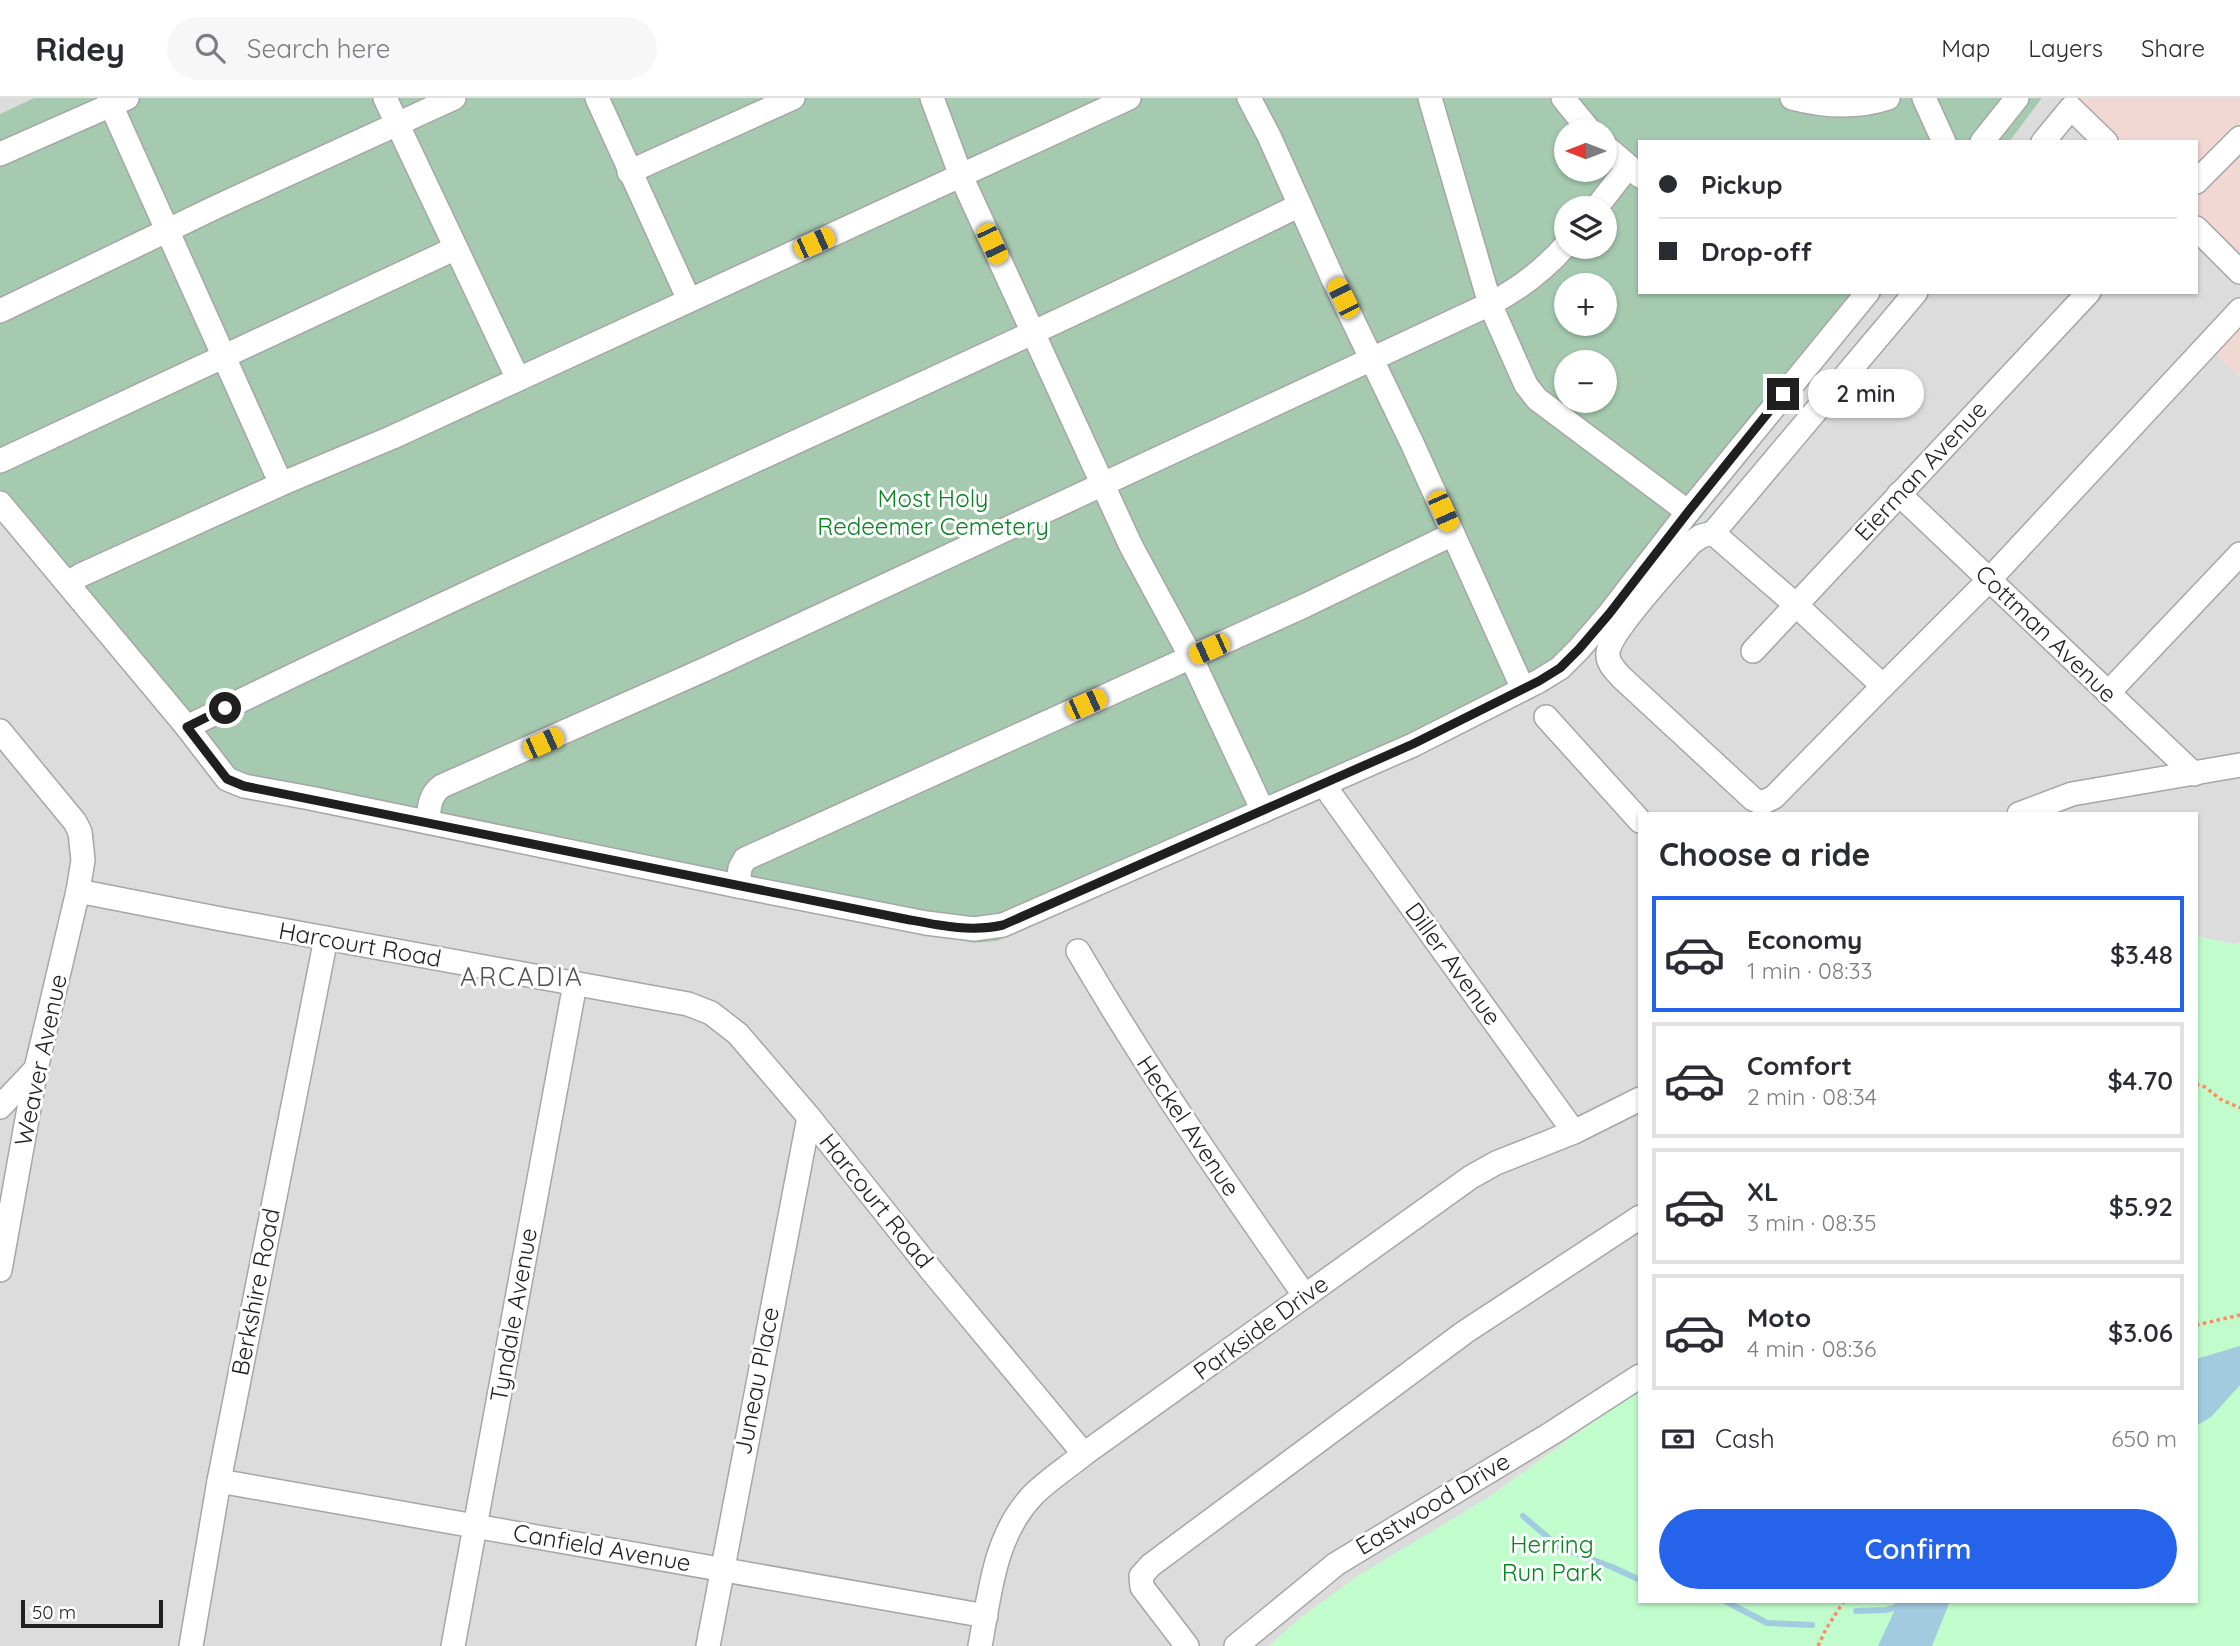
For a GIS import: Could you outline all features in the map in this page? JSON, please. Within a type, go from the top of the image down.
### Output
[{"type":"street","points":[[385,98],[518,379]]},
{"type":"street","points":[[0,311],[454,98]]},
{"type":"street","points":[[597,98],[689,300]]},
{"type":"street","points":[[629,172],[793,98]]},
{"type":"street","points":[[932,98],[961,176],[1103,486],[1131,546],[1191,657],[1263,811]]},
{"type":"street","points":[[68,583],[281,484],[393,437],[1129,98]]},
{"type":"street","points":[[1249,98],[1372,358],[1523,689]]},
{"type":"street","points":[[1430,98],[1490,304],[1526,386],[1537,399],[1688,512]]},
{"type":"street","points":[[1563,98],[1580,119]]},
{"type":"street","points":[[1792,98],[1835,105],[1888,98]]},
{"type":"street","points":[[1924,98],[1943,140]]},
{"type":"street","points":[[1984,140],[2017,98]]},
{"type":"street","points":[[0,155],[119,101],[168,230],[281,484]]},
{"type":"street","points":[[2045,140],[2071,108],[2104,140]]},
{"type":"street","points":[[2198,180],[2240,138]]},
{"type":"street","points":[[1609,196],[1634,172],[1617,157]]},
{"type":"street","points":[[187,727],[525,566],[1034,334],[1300,205]]},
{"type":"street","points":[[2198,230],[2240,272]]},
{"type":"street","points":[[0,461],[456,247]]},
{"type":"street","points":[[428,822],[434,791],[442,786],[708,668],[1490,304],[1514,292],[1554,257]]},
{"type":"street","points":[[0,503],[187,727],[216,767],[235,783],[926,923],[974,929],[990,928],[1027,915],[1413,744],[1560,668],[1579,649],[1866,294]]},
{"type":"street","points":[[1914,294],[1713,533],[1701,536],[1691,543],[1620,629],[1608,649],[1608,659],[1621,677],[1753,799],[1762,803],[1774,797],[1989,580],[2240,310]]},
{"type":"street","name":"Eierman Avenue","points":[[1753,651],[2087,294]]},
{"type":"street","name":"Cottman Avenue","points":[[1899,494],[2194,774]]},
{"type":"street","points":[[1713,533],[1883,686]]},
{"type":"street","points":[[738,886],[740,868],[745,859],[1304,606],[1453,534]]},
{"type":"street","points":[[2108,693],[2240,554]]},
{"type":"street","points":[[1546,718],[1638,819]]},
{"type":"street","points":[[0,731],[75,822],[80,832],[83,860],[78,891]]},
{"type":"street","points":[[2024,812],[2072,794],[2240,765]]},
{"type":"street","name":"Diller Avenue","points":[[1331,795],[1574,1132]]},
{"type":"street","name":"Harcourt Road","points":[[78,891],[688,1004],[711,1013],[738,1034],[809,1117],[1084,1454]]},
{"type":"street","name":"Weaver Avenue","points":[[0,1270],[36,1069],[78,891]]},
{"type":"street","name":"Berkshire Road","points":[[191,1646],[219,1480],[326,938]]},
{"type":"street","name":"Heckel Avenue","points":[[1078,951],[1125,1031],[1207,1156],[1305,1296]]},
{"type":"street","name":"Tyndale Avenue","points":[[453,1646],[575,984]]},
{"type":"street","points":[[0,1107],[36,1069]]},
{"type":"street","name":"Parkside Drive","points":[[980,1646],[997,1559],[1005,1536],[1017,1514],[1034,1493],[1084,1454],[1471,1177],[1496,1163],[1574,1132],[1638,1099]]},
{"type":"street","name":"Juneau Place","points":[[708,1646],[809,1117]]},
{"type":"street","points":[[1187,1646],[1142,1587],[1141,1576],[1151,1565],[1465,1332],[1638,1218]]},
{"type":"street","name":"Eastwood Drive","points":[[1236,1646],[1336,1564],[1552,1433],[1638,1377]]},
{"type":"street","name":"Canfield Avenue","points":[[219,1480],[986,1616]]},
{"type":"path","points":[[2198,1085],[2240,1108]]},
{"type":"path","points":[[2198,1325],[2240,1315]]},
{"type":"path","points":[[1818,1646],[1843,1603]]},
{"type":"shaded area","points":[[0,98],[34,98],[0,114]]},
{"type":"shaded area","points":[[2042,98],[2075,98],[2115,140],[2010,140]]},
{"type":"shaded area","points":[[2075,98],[2240,98],[2240,269],[2198,226],[2198,140],[2115,140]]},
{"type":"shaded area","points":[[2198,226],[2240,269],[2240,307],[2207,345],[2240,377],[2240,943],[2198,936],[2198,812],[1638,812],[1638,1389],[1489,1497],[1359,1576],[1300,1618],[1269,1646],[0,1646],[0,515],[975,943],[997,941],[1238,831],[1851,332],[1882,294],[2198,294]]},
{"type":"shaded area","points":[[2240,307],[2240,377],[2206,345]]},
{"type":"green space","name":"Most Holy Redeemer Cemetery","points":[[34,98],[2042,98],[2010,140],[1638,140],[1638,294],[1882,294],[1602,639],[1238,831],[997,941],[975,943],[736,896],[251,794],[0,515],[0,114]]},
{"type":"green space","name":"Herring Run Park","points":[[2198,936],[2240,943],[2240,1646],[1269,1646],[1300,1618],[1359,1575],[1489,1497],[1638,1389],[1638,1603],[2198,1603]]},
{"type":"water","points":[[2240,1346],[2240,1385],[2211,1417],[2198,1425],[2198,1358]]},
{"type":"water","points":[[1898,1603],[1949,1603],[1932,1646],[1878,1646]]},
{"type":"waterway","points":[[1523,1516],[1559,1547],[1638,1579]]},
{"type":"waterway","points":[[1729,1603],[1767,1623],[1812,1625]]},
{"type":"waterway","points":[[1856,1611],[1886,1610],[1897,1607],[1898,1603]]},
{"type":"district","name":"ARCADIA","points":[[522,977]]},
{"type":"route","points":[[225,708],[187,727],[227,779],[244,786],[926,923],[974,929],[990,928],[1003,925],[1413,744],[1560,668],[1609,614],[1783,394]]}]
